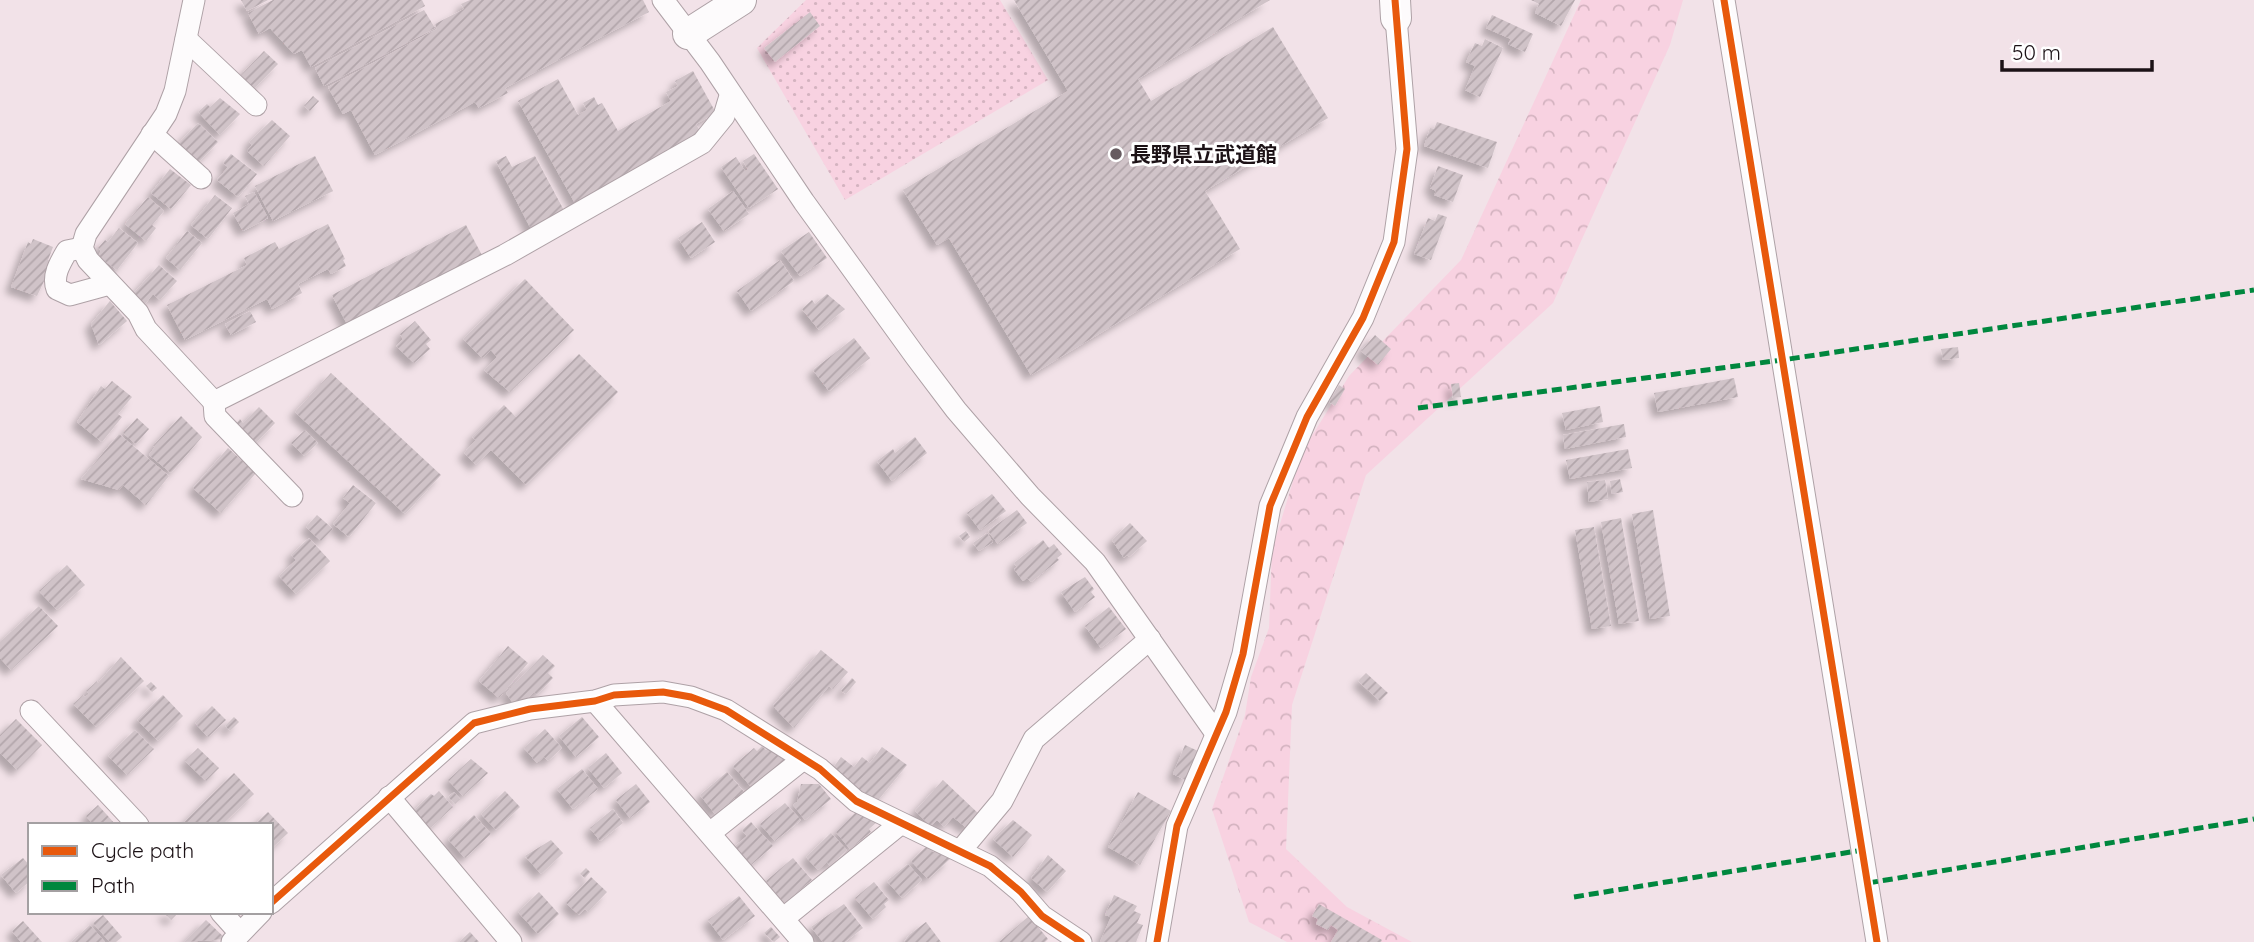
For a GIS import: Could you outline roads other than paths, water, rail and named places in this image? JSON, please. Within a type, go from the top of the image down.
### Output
[{"type":"street","points":[[194,0],[175,91],[152,134],[86,234],[82,248],[88,260],[214,402],[215,416],[292,496]]},
{"type":"street","points":[[663,0],[879,308],[956,410],[1030,495],[1096,562],[1216,732]]},
{"type":"street","points":[[688,34],[741,0]]},
{"type":"street","points":[[1724,0],[1877,942]]},
{"type":"street","points":[[1157,942],[1177,826],[1226,712],[1243,654],[1270,506],[1307,417],[1363,318],[1394,242],[1407,149],[1396,9]]},
{"type":"street","points":[[186,39],[256,105]]},
{"type":"street","points":[[214,402],[505,255],[702,143],[724,116],[730,96]]},
{"type":"street","points":[[152,134],[201,178]]},
{"type":"street","points":[[82,248],[66,251],[57,270],[55,282],[58,289],[70,295],[110,284]]},
{"type":"street","points":[[961,850],[1002,801],[1034,739],[1150,639]]},
{"type":"street","points":[[273,901],[474,723],[530,709],[645,692],[691,697],[726,710],[754,726],[802,760],[820,769],[856,801],[990,866],[1021,892],[1042,916],[1081,942]]},
{"type":"street","points":[[595,701],[803,942]]},
{"type":"street","points":[[31,711],[136,823]]},
{"type":"street","points":[[710,833],[802,760]]},
{"type":"street","points":[[389,797],[511,942]]},
{"type":"street","points":[[784,918],[900,824]]},
{"type":"street","points":[[221,914],[236,937],[259,914]]},
{"type":"place","name":"長野県立武道館","points":[[1116,154]]}]
